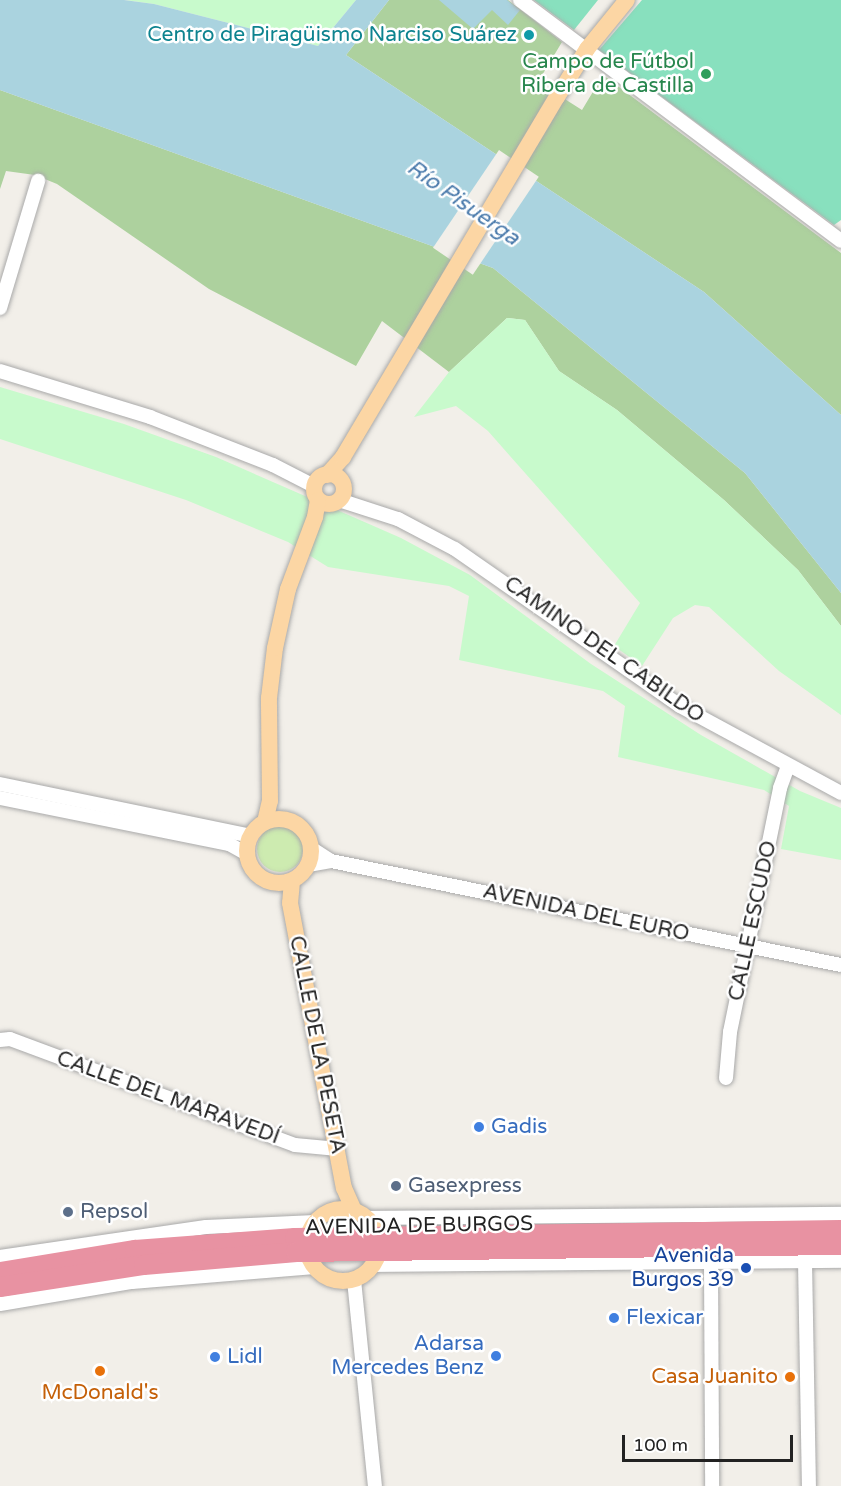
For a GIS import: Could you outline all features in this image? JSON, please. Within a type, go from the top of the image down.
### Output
[{"type":"highway","name":"AVENIDA DE BURGOS","points":[[706,1246],[841,1230]]},
{"type":"highway","name":"AVENIDA DE BURGOS","points":[[377,1250],[566,1232],[663,1238],[706,1246],[841,1247]]},
{"type":"highway","name":"AVENIDA DE BURGOS","points":[[6,1274],[135,1250],[311,1245],[377,1250],[663,1238]]},
{"type":"highway","name":"AVENIDA DE BURGOS","points":[[6,1274],[120,1268],[311,1245]]},
{"type":"main road","points":[[272,820],[268,710],[275,648],[288,589],[315,517],[343,457],[557,97],[588,49],[627,0]]},
{"type":"main road","points":[[272,820],[302,828],[311,848],[308,865],[285,882],[259,876],[247,854],[251,836],[272,820]]},
{"type":"main road","name":"CALLE DE LA PESETA","points":[[285,882],[344,1188],[361,1214],[377,1250]]},
{"type":"main road","name":"CALLE DE LA PESETA","points":[[336,1210],[344,1188]]},
{"type":"main road","points":[[361,1214],[336,1210],[311,1245],[328,1278],[354,1280],[377,1250]]},
{"type":"street","points":[[520,0],[839,236]]},
{"type":"street","points":[[0,308],[38,181]]},
{"type":"street","name":"CAMINO DEL CABILDO","points":[[0,371],[150,417],[298,476],[455,549],[661,693],[788,766],[841,792]]},
{"type":"street","name":"CALLE ESCUDO","points":[[726,1078],[730,1032],[747,946],[788,766]]},
{"type":"street","points":[[0,784],[251,836]]},
{"type":"street","points":[[0,798],[230,844],[247,854]]},
{"type":"street","name":"AVENIDA DEL EURO","points":[[311,848],[332,861],[841,965]]},
{"type":"street","name":"AVENIDA DEL EURO","points":[[308,865],[332,861]]},
{"type":"street","name":"CALLE DEL MARAVEDÍ","points":[[0,1041],[10,1040],[295,1145],[338,1149]]},
{"type":"street","name":"AVENIDA DE BURGOS","points":[[361,1214],[495,1217],[841,1214]]},
{"type":"street","points":[[712,1486],[706,1246],[708,1222],[786,1220],[806,1214]]},
{"type":"street","points":[[560,1264],[647,1257],[663,1238],[659,1221],[633,1215]]},
{"type":"street","points":[[495,1217],[557,1225],[566,1232]]},
{"type":"street","points":[[135,1250],[178,1231]]},
{"type":"street","name":"AVENIDA DE BURGOS","points":[[6,1274],[21,1260],[37,1254],[178,1231],[311,1245]]},
{"type":"street","name":"AVENIDA DE BURGOS","points":[[0,1304],[186,1278],[311,1245]]},
{"type":"street","points":[[706,1246],[709,1254],[729,1262],[841,1260]]},
{"type":"street","name":"AVENIDA DE BURGOS","points":[[377,1250],[560,1264],[706,1246]]},
{"type":"street","points":[[799,1261],[841,1247]]},
{"type":"street","points":[[799,1261],[810,1486]]},
{"type":"street","points":[[120,1268],[174,1272],[186,1278]]},
{"type":"street","points":[[6,1274],[22,1293],[37,1298]]},
{"type":"street","points":[[354,1280],[375,1486]]},
{"type":"green space","points":[[125,0],[356,0],[318,46],[154,4]]},
{"type":"green space","points":[[389,0],[508,0],[562,42],[538,82],[582,110],[603,75],[841,253],[841,415],[704,292],[346,55]]},
{"type":"green space","points":[[534,0],[598,0],[574,30]]},
{"type":"green space","points":[[642,0],[841,0],[841,220],[834,225],[599,50]]},
{"type":"green space","points":[[0,90],[493,268],[745,473],[841,593],[841,626],[798,570],[724,500],[617,410],[559,371],[525,320],[507,318],[449,372],[382,321],[356,366],[209,289],[57,184],[35,175],[6,171],[0,189]]},
{"type":"green space","points":[[507,318],[525,320],[559,371],[617,410],[724,500],[798,570],[841,626],[841,715],[779,671],[709,607],[695,605],[673,618],[642,666],[614,646],[640,603],[488,431],[456,406],[414,417],[449,372]]},
{"type":"green space","points":[[0,387],[124,424],[216,457],[401,538],[470,575],[591,664],[701,735],[800,791],[841,808],[841,860],[781,849],[789,806],[764,790],[618,757],[625,706],[603,691],[459,660],[469,596],[449,586],[328,567],[288,542],[186,500],[0,439]]},
{"type":"green space","points":[[280,826],[296,833],[303,849],[296,865],[280,872],[264,865],[257,849],[264,833]]},
{"type":"water","name":"Río Pisuerga","points":[[0,0],[124,0],[154,4],[318,46],[356,0],[389,0],[346,55],[704,292],[841,415],[841,593],[745,473],[493,268],[0,90]]},
{"type":"water","points":[[439,0],[507,0],[520,10],[508,25],[492,10],[473,29]]},
{"type":"pier","points":[[499,150],[539,177],[473,275],[433,248]]},
{"type":"place","name":"Centro de Piragüismo Narciso Suárez","points":[[529,35]]},
{"type":"place","name":"Campo de Fútbol Ribera de Castilla","points":[[706,74]]},
{"type":"place","name":"Gadis","points":[[479,1127]]},
{"type":"place","name":"Gasexpress","points":[[396,1186]]},
{"type":"place","name":"Repsol","points":[[68,1212]]},
{"type":"place","name":"Avenida Burgos 39","points":[[746,1268]]},
{"type":"place","name":"Flexicar","points":[[614,1318]]},
{"type":"place","name":"Adarsa Mercedes Benz","points":[[496,1356]]},
{"type":"place","name":"Lidl","points":[[215,1357]]},
{"type":"place","name":"McDonald's","points":[[100,1371]]},
{"type":"place","name":"Casa Juanito","points":[[790,1377]]}]
